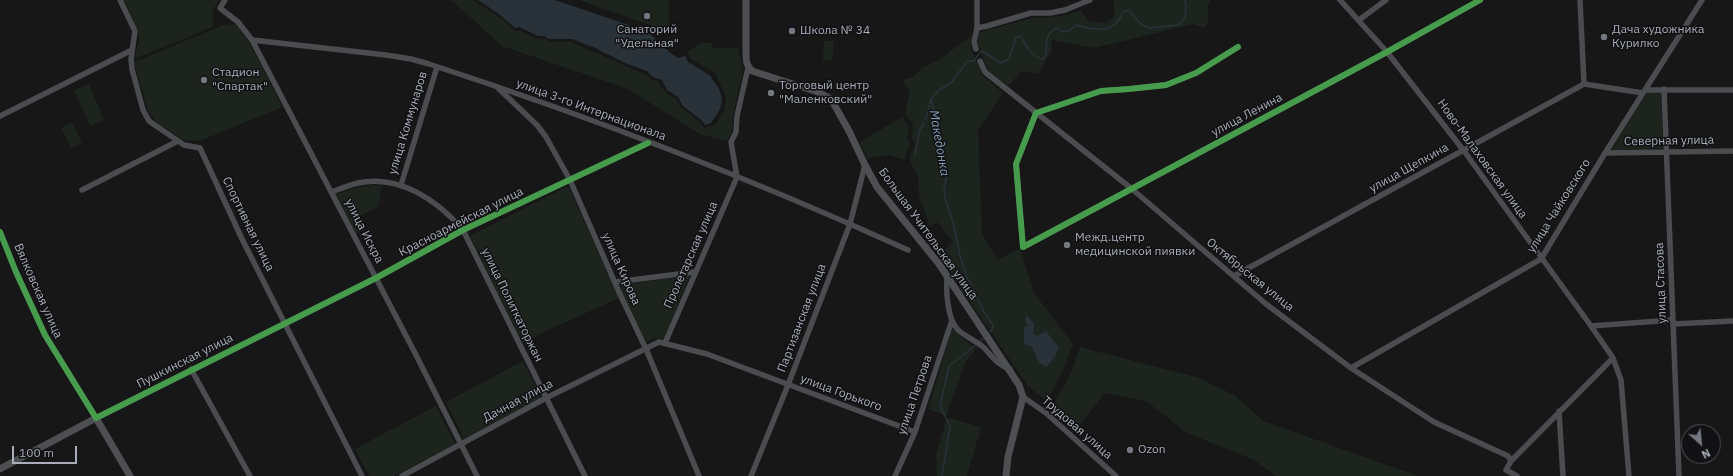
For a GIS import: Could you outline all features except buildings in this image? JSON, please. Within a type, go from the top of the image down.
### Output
[{"type":"main road","points":[[746,0],[746,63],[748,68]]},
{"type":"main road","name":"Большая Учительская улица","points":[[748,68],[752,71],[818,92],[831,99],[850,131],[865,165],[877,187],[948,276],[1010,369],[1019,385],[1023,397]]},
{"type":"main road","points":[[1006,476],[1008,457],[1023,397]]},
{"type":"main road","name":"Пушкинская улица","points":[[0,469],[96,418]]},
{"type":"main road","name":"Вялковская улица","points":[[96,418],[130,476]]},
{"type":"street","name":"Спортивная улица","points":[[120,0],[135,31],[132,50],[132,69],[143,110],[149,121],[178,141],[184,145],[200,148],[242,239],[362,476]]},
{"type":"street","name":"улица Искра","points":[[224,0],[220,8],[238,22],[252,40],[318,170],[376,278],[476,476]]},
{"type":"street","points":[[976,49],[974,42],[977,28],[977,0]]},
{"type":"street","points":[[977,28],[1031,13],[1050,13],[1065,10],[1090,0]]},
{"type":"street","name":"Ново-Малаховская улица","points":[[1340,0],[1387,52],[1464,151],[1591,326],[1612,358],[1621,380],[1629,476]]},
{"type":"street","points":[[1359,20],[1386,0]]},
{"type":"street","name":"улица Ленина","points":[[1036,113],[1016,164],[1023,247],[1387,52],[1480,0]]},
{"type":"street","points":[[1580,0],[1584,84],[1644,91],[1664,89],[1733,90]]},
{"type":"street","name":"улица Чайковского","points":[[1351,368],[1542,259],[1605,153],[1702,0]]},
{"type":"street","name":"улица 3-го Интернационала","points":[[252,40],[411,59],[437,67],[551,105],[737,177],[908,250]]},
{"type":"street","points":[[1036,113],[1101,91],[1166,85],[1196,73],[1238,47]]},
{"type":"street","points":[[0,116],[132,50]]},
{"type":"street","name":"Октябрьская улица","points":[[980,61],[985,72],[1132,189],[1266,304],[1351,368],[1434,422],[1508,456],[1511,461]]},
{"type":"street","name":"улица Коммунаров","points":[[401,185],[437,67]]},
{"type":"street","points":[[737,177],[731,142],[736,132],[736,116],[748,68]]},
{"type":"street","name":"улица Щепкина","points":[[1234,276],[1584,84]]},
{"type":"street","name":"улица Кирова","points":[[498,88],[537,125],[546,137],[570,180],[646,349],[700,476]]},
{"type":"street","name":"улица Стасова","points":[[1664,89],[1679,476]]},
{"type":"street","points":[[82,190],[178,141]]},
{"type":"street","name":"Красноармейская улица","points":[[285,324],[376,278],[463,230],[648,143]]},
{"type":"street","name":"Северная улица","points":[[1605,153],[1733,150]]},
{"type":"street","name":"Партизанская улица","points":[[751,476],[850,224],[865,165]]},
{"type":"street","name":"Пролетарская улица","points":[[665,343],[737,177]]},
{"type":"street","name":"улица Политкаторжан","points":[[331,192],[358,183],[382,182],[401,185],[431,200],[449,214],[463,230],[585,476]]},
{"type":"street","name":"Вялковская улица","points":[[0,232],[44,335],[96,418]]},
{"type":"street","points":[[615,282],[695,272]]},
{"type":"street","points":[[948,276],[947,300],[952,320],[957,329],[982,346],[1003,367],[1010,369]]},
{"type":"street","name":"улица Петрова","points":[[895,476],[915,432],[952,320]]},
{"type":"street","points":[[1591,326],[1733,321]]},
{"type":"street","name":"Пушкинская улица","points":[[96,418],[191,369],[285,324]]},
{"type":"street","points":[[646,349],[659,342],[665,343]]},
{"type":"street","name":"улица Горького","points":[[665,343],[707,354],[915,432]]},
{"type":"street","name":"Дачная улица","points":[[402,476],[546,398],[646,349]]},
{"type":"street","points":[[1517,476],[1506,470],[1511,461],[1612,358]]},
{"type":"street","points":[[191,369],[250,476]]},
{"type":"street","name":"Трудовая улица","points":[[1023,397],[1046,414],[1116,476]]},
{"type":"street","points":[[1559,411],[1562,476]]},
{"type":"shaded area","points":[[124,0],[219,0],[213,10],[213,27],[134,59],[139,40],[138,30]]},
{"type":"shaded area","points":[[451,0],[473,0],[502,19],[515,31],[521,31],[535,38],[545,39],[552,42],[571,42],[645,74],[651,79],[657,81],[667,94],[675,98],[680,106],[699,121],[704,128],[715,125],[724,111],[726,97],[715,73],[691,59],[687,52],[701,43],[712,43],[713,48],[738,48],[743,70],[733,115],[732,131],[727,141],[702,135],[626,88],[502,46]]},
{"type":"shaded area","points":[[478,0],[555,0],[646,31],[678,58],[685,56],[688,62],[711,76],[722,97],[721,106],[711,123],[705,125],[683,106],[678,97],[667,90],[662,80],[653,77],[647,71],[627,64],[595,48],[572,39],[549,39],[544,36],[538,36],[519,27],[515,28],[499,14]]},
{"type":"shaded area","name":"Санаторий \"Удельная\"","points":[[580,0],[669,0],[669,32]]},
{"type":"shaded area","points":[[1113,0],[1211,0],[1208,4],[1208,23],[1204,28],[1193,24],[1094,48],[1052,40],[1051,52],[1038,74],[1022,71],[1008,86],[988,70],[977,42],[980,32],[1032,18],[1046,18],[1066,15],[1081,10],[1088,21],[1105,23],[1115,16]]},
{"type":"shaded area","name":"Стадион \"Спартак\"","points":[[236,24],[255,54],[282,107],[200,141],[184,140],[156,122],[148,111],[134,62],[224,25]]},
{"type":"shaded area","points":[[972,35],[970,44],[982,75],[1003,93],[978,130],[982,235],[998,260],[1020,248],[1034,293],[1073,344],[1064,368],[1047,401],[1028,386],[938,255],[953,242],[937,222],[930,227],[919,195],[918,175],[911,164],[910,158],[915,143],[912,139],[913,124],[905,114],[910,92],[902,80],[913,77],[923,67],[939,60]]},
{"type":"shaded area","points":[[824,41],[834,41],[832,60],[823,60]]},
{"type":"shaded area","points":[[89,84],[104,120],[90,126],[74,90]]},
{"type":"shaded area","points":[[1647,93],[1661,93],[1663,148],[1610,150]]},
{"type":"shaded area","points":[[902,117],[909,126],[907,140],[910,144],[905,160],[890,155],[867,158],[860,142]]},
{"type":"shaded area","points":[[72,122],[82,143],[71,148],[61,128]]},
{"type":"shaded area","points":[[382,185],[378,207],[359,216],[364,230],[356,234],[336,194],[358,187]]},
{"type":"shaded area","points":[[568,186],[619,298],[522,342],[470,236]]},
{"type":"shaded area","points":[[690,276],[664,339],[654,338],[646,342],[619,285]]},
{"type":"shaded area","points":[[1027,315],[1034,324],[1033,333],[1037,336],[1046,331],[1059,348],[1053,359],[1046,367],[1039,363],[1032,347],[1024,344],[1024,327],[1028,326],[1025,318]]},
{"type":"shaded area","points":[[952,329],[976,349],[965,363],[946,416],[928,409]]},
{"type":"shaded area","points":[[1080,347],[1199,378],[1236,396],[1263,421],[1418,476],[1276,476],[1254,460],[1187,433],[1146,401],[1105,393],[1076,430],[1051,410],[1072,371]]},
{"type":"shaded area","points":[[523,361],[541,397],[464,439],[446,402]]},
{"type":"shaded area","points":[[436,406],[455,444],[394,476],[369,476],[355,449]]},
{"type":"shaded area","points":[[949,418],[981,427],[967,476],[937,476],[936,455],[946,420]]},
{"type":"waterway","name":"Македонка","points":[[987,334],[992,330],[993,325],[983,310],[966,275],[961,260],[953,222],[945,198],[944,190],[947,173],[936,136],[936,119],[931,99],[938,91],[952,82],[967,61],[974,61],[982,51],[1001,63],[1009,59],[1016,37],[1021,36],[1032,53],[1038,58],[1042,59],[1046,55],[1048,36],[1058,28],[1062,32],[1069,31],[1077,25],[1093,29],[1109,28],[1114,25],[1123,13],[1128,10],[1141,24],[1149,28],[1178,25],[1185,18],[1185,0]]},
{"type":"waterway","points":[[926,119],[931,100]]},
{"type":"waterway","points":[[915,155],[920,129],[924,123]]},
{"type":"waterway","name":"Македонка","points":[[979,342],[985,337]]},
{"type":"waterway","name":"Македонка","points":[[942,476],[950,426],[940,406],[949,366],[976,345]]},
{"type":"cycle path","points":[[1238,47],[1196,73],[1166,85],[1101,91],[1036,113],[1016,164],[1023,247],[1387,52],[1480,0]]},
{"type":"cycle path","points":[[0,232],[16,272],[45,335],[96,418],[376,278],[463,230],[648,143]]},
{"type":"place","name":"Санаторий \"Удельная\"","points":[[647,16]]},
{"type":"place","name":"Школа № 34","points":[[792,31]]},
{"type":"place","name":"Дача художника Курилко","points":[[1604,37]]},
{"type":"place","name":"Стадион \"Спартак\"","points":[[204,80]]},
{"type":"place","name":"Торговый центр \"Маленковский\"","points":[[771,93]]},
{"type":"place","name":"Межд.центр медицинской пиявки","points":[[1067,245]]},
{"type":"place","name":"Ozon","points":[[1130,450]]}]
